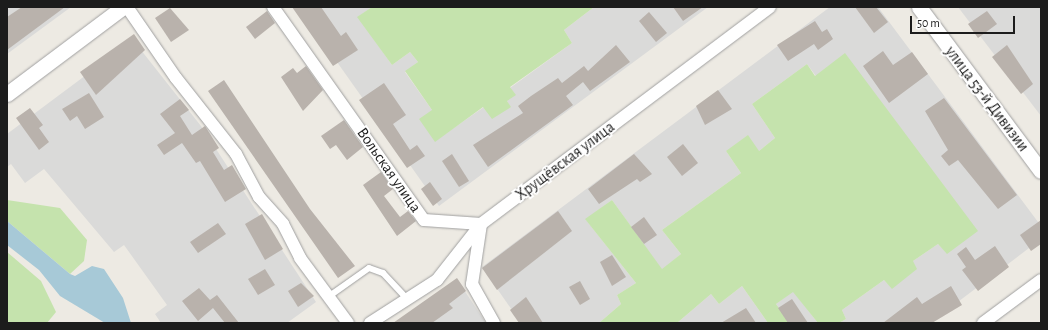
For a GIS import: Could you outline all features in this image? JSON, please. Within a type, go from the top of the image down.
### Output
[{"type":"street","points":[[7,94],[123,7]]},
{"type":"street","points":[[127,7],[176,78],[236,154],[259,197],[284,224],[300,258],[348,323]]},
{"type":"street","name":"Вольская улица","points":[[273,7],[424,220],[481,224]]},
{"type":"street","name":"Хрущёвская улица","points":[[370,323],[437,280],[481,224],[770,7]]},
{"type":"street","name":"улица 53-й Дивизии","points":[[919,7],[1041,171]]},
{"type":"street","points":[[481,224],[472,284],[494,323]]},
{"type":"street","points":[[983,323],[1041,280]]},
{"type":"lane","points":[[328,296],[369,268],[383,273],[407,299]]},
{"type":"shaded area","points":[[7,7],[71,7],[7,54]]},
{"type":"shaded area","points":[[298,7],[372,7],[358,17],[392,65],[410,52],[418,62],[405,72],[432,110],[435,141],[484,107],[510,107],[507,101],[510,88],[572,43],[564,30],[594,7],[708,7],[439,206]]},
{"type":"shaded area","points":[[830,7],[878,7],[1041,226],[1041,239],[930,323],[839,323],[846,319],[842,310],[884,280],[892,288],[913,261],[938,244],[948,254],[807,64],[752,104],[775,138],[759,151],[726,151],[741,173],[662,230],[681,254],[662,270],[612,200],[586,220],[636,283],[617,295],[621,304],[599,323],[521,323],[482,267]]},
{"type":"shaded area","points":[[958,7],[1041,7],[1041,116]]},
{"type":"shaded area","points":[[133,40],[201,126],[316,302],[287,323],[161,323],[155,314],[167,305],[124,245],[114,252],[44,169],[25,183],[11,164],[7,167],[7,134]]},
{"type":"shaded area","points":[[460,284],[486,323],[405,323]]},
{"type":"shaded area","points":[[742,286],[768,323],[677,323],[711,294],[719,304]]},
{"type":"shaded area","points":[[793,291],[818,323],[790,323],[776,304]]},
{"type":"green space","points":[[372,7],[594,7],[564,30],[572,43],[510,87],[516,95],[507,101],[511,107],[492,119],[483,107],[435,142],[419,119],[432,110],[405,71],[418,62],[410,52],[392,65],[357,17]]},
{"type":"green space","points":[[845,53],[978,231],[947,254],[938,244],[913,261],[917,269],[892,289],[884,280],[842,310],[846,319],[839,323],[818,323],[793,292],[776,304],[790,323],[768,323],[742,286],[719,304],[711,294],[677,323],[599,323],[621,304],[617,295],[636,283],[585,219],[612,200],[662,269],[681,254],[662,230],[741,173],[726,151],[748,135],[759,151],[775,138],[752,104],[807,64],[815,76]]},
{"type":"green space","points":[[7,200],[60,208],[87,240],[84,261],[70,274],[7,221]]},
{"type":"green space","points":[[7,252],[41,281],[56,312],[47,323],[7,323]]},
{"type":"water","points":[[7,221],[70,274],[75,276],[92,266],[104,269],[123,298],[131,323],[105,323],[60,296],[39,270],[7,245]]},
{"type":"building","points":[[22,7],[65,7],[7,50],[7,17]]},
{"type":"building","points":[[292,7],[321,7],[341,36],[346,32],[358,50],[333,66]]},
{"type":"building","points":[[673,7],[703,7],[683,21]]},
{"type":"building","points":[[855,7],[876,7],[888,22],[874,33]]},
{"type":"building","points":[[170,8],[189,30],[171,42],[155,18]]},
{"type":"building","points":[[267,11],[275,23],[255,39],[246,27]]},
{"type":"building","points":[[987,11],[997,24],[978,38],[968,24]]},
{"type":"building","points":[[649,12],[667,33],[656,42],[639,21]]},
{"type":"building","points":[[815,21],[822,32],[827,29],[833,39],[818,50],[814,44],[788,61],[777,45]]},
{"type":"building","points":[[134,34],[145,50],[96,95],[80,72]]},
{"type":"building","points":[[616,45],[630,62],[590,91],[583,82],[566,96],[573,105],[488,167],[473,145],[523,113],[518,106],[531,96],[558,78],[562,83],[584,66],[588,71]]},
{"type":"building","points":[[1007,45],[1033,84],[1021,94],[992,57]]},
{"type":"building","points":[[883,51],[893,65],[912,52],[928,74],[889,103],[863,66]]},
{"type":"building","points":[[306,66],[323,90],[303,111],[281,77],[293,68],[297,73]]},
{"type":"building","points":[[224,80],[310,209],[355,266],[338,278],[208,91]]},
{"type":"building","points":[[384,83],[406,115],[393,124],[410,150],[417,145],[425,156],[407,168],[359,100]]},
{"type":"building","points":[[718,90],[732,109],[705,125],[696,106]]},
{"type":"building","points":[[89,93],[104,117],[85,129],[77,116],[70,121],[62,109]]},
{"type":"building","points":[[944,98],[1017,195],[998,209],[958,160],[949,166],[941,156],[948,150],[925,111]]},
{"type":"building","points":[[180,99],[189,110],[180,116],[192,135],[205,126],[219,148],[213,152],[224,170],[232,165],[246,189],[225,202],[200,161],[196,163],[182,143],[164,155],[157,145],[175,133],[160,114]]},
{"type":"building","points":[[30,108],[43,125],[39,128],[49,142],[39,150],[16,118]]},
{"type":"building","points":[[344,120],[363,147],[347,160],[336,145],[330,149],[321,136]]},
{"type":"building","points":[[683,144],[698,163],[682,176],[667,157]]},
{"type":"building","points":[[452,154],[469,181],[459,187],[442,161]]},
{"type":"building","points":[[634,154],[652,174],[640,182],[637,179],[599,204],[588,189]]},
{"type":"building","points":[[381,172],[393,189],[384,196],[400,217],[408,211],[416,221],[397,236],[363,185]]},
{"type":"building","points":[[430,182],[442,199],[433,206],[421,189]]},
{"type":"building","points":[[558,211],[572,231],[497,290],[482,268]]},
{"type":"building","points":[[262,214],[283,249],[265,260],[245,224]]},
{"type":"building","points":[[644,217],[657,235],[644,244],[631,227]]},
{"type":"building","points":[[1041,220],[1041,244],[1031,251],[1020,235]]},
{"type":"building","points":[[218,223],[226,234],[198,253],[190,242]]},
{"type":"building","points":[[995,246],[1009,267],[978,291],[962,270],[966,267],[957,254],[966,247],[975,260]]},
{"type":"building","points":[[612,255],[626,277],[612,286],[600,262]]},
{"type":"building","points":[[265,269],[275,285],[258,295],[248,279]]},
{"type":"building","points":[[457,278],[466,291],[449,304],[453,308],[432,323],[393,323]]},
{"type":"building","points":[[580,281],[590,299],[580,305],[569,287]]},
{"type":"building","points":[[301,283],[314,296],[298,307],[288,291]]},
{"type":"building","points":[[951,286],[962,305],[932,323],[883,323],[917,297],[922,304]]},
{"type":"building","points":[[199,288],[210,300],[217,295],[239,323],[225,323],[213,308],[198,321],[182,301]]},
{"type":"building","points":[[526,297],[543,323],[519,323],[510,310]]},
{"type":"building","points":[[792,299],[808,323],[788,323],[778,308]]},
{"type":"building","points":[[746,308],[756,323],[721,323]]}]
